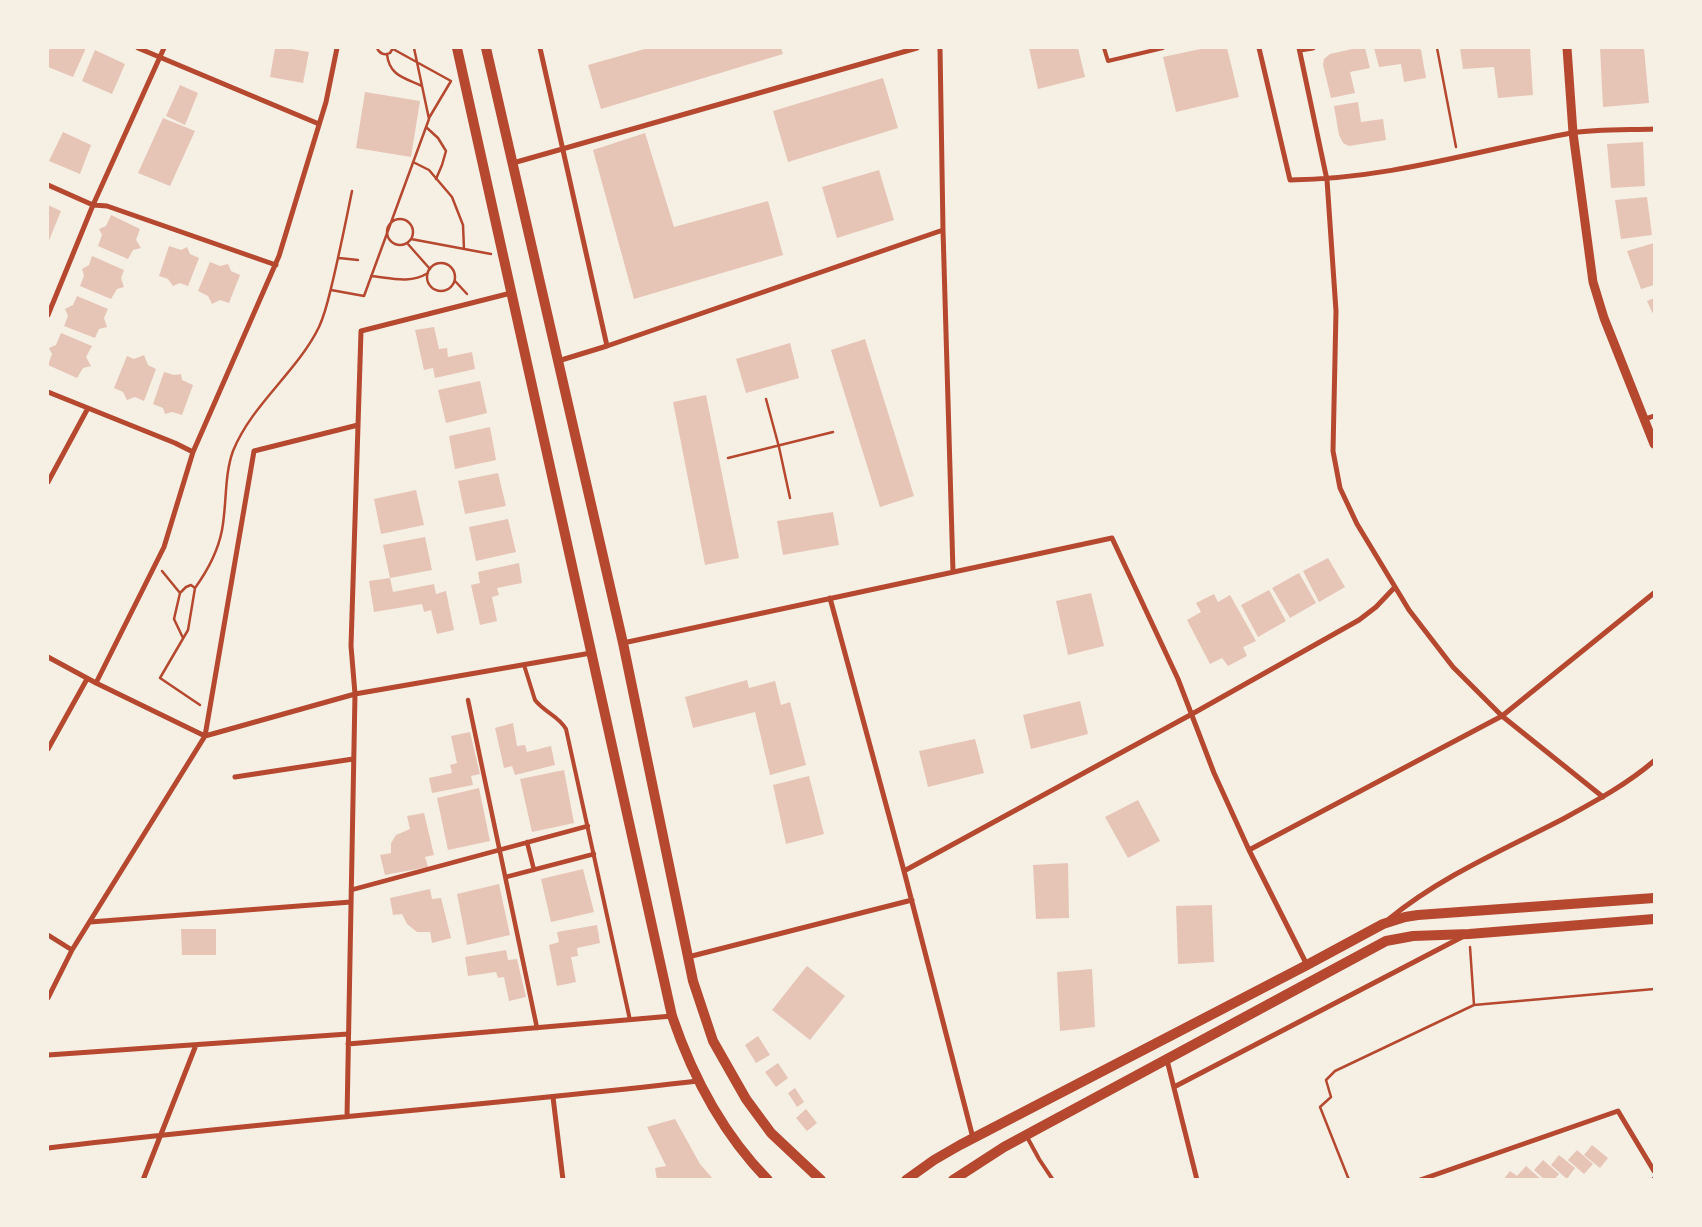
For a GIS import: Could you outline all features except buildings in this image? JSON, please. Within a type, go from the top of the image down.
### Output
[{"type":"main road","points":[[457,48],[672,1016],[698,1082],[727,1132],[748,1159],[768,1180]]},
{"type":"main road","points":[[486,48],[623,643],[693,981],[713,1041],[734,1080],[771,1133],[821,1180]]},
{"type":"main road","points":[[906,1180],[940,1156],[973,1138],[1383,924],[1418,915],[1654,898]]},
{"type":"main road","points":[[953,1180],[972,1166],[1026,1135],[1386,941],[1398,937],[1469,934],[1654,919]]},
{"type":"main road","points":[[964,1180],[972,1166]]},
{"type":"street","points":[[138,48],[319,124]]},
{"type":"street","points":[[48,315],[94,205],[164,48]]},
{"type":"street","points":[[96,684],[164,547],[193,452],[276,265],[326,102],[337,48]]},
{"type":"street","points":[[540,48],[607,346]]},
{"type":"street","points":[[513,164],[918,48]]},
{"type":"street","points":[[940,48],[943,230],[953,572]]},
{"type":"street","points":[[1259,48],[1290,180],[1326,180],[1402,170],[1573,133],[1654,129]]},
{"type":"street","points":[[1314,48],[1300,49],[1326,180],[1336,311],[1333,451],[1340,488],[1358,524],[1409,610],[1453,667],[1502,716],[1603,797]]},
{"type":"street","points":[[1567,48],[1573,133],[1589,265],[1604,318],[1654,444]]},
{"type":"street","points":[[48,185],[94,205],[107,206],[276,265]]},
{"type":"street","points":[[557,361],[607,346],[943,230]]},
{"type":"street","points":[[347,1117],[355,694],[351,646],[361,331],[512,292]]},
{"type":"street","points":[[48,392],[193,452]]},
{"type":"street","points":[[48,482],[88,408]]},
{"type":"street","points":[[1645,419],[1654,416]]},
{"type":"street","points":[[48,998],[72,950],[205,736],[254,451],[358,425]]},
{"type":"street","points":[[623,643],[1112,538],[1170,661],[1214,773],[1249,850],[1307,965]]},
{"type":"street","points":[[904,871],[1192,714],[1359,620],[1395,586]]},
{"type":"street","points":[[1249,850],[1502,716],[1654,593]]},
{"type":"street","points":[[830,598],[912,900],[973,1138]]},
{"type":"street","points":[[48,657],[96,684],[205,736],[355,694],[592,653]]},
{"type":"street","points":[[48,748],[87,678]]},
{"type":"street","points":[[468,700],[537,1028]]},
{"type":"street","points":[[235,777],[353,759]]},
{"type":"street","points":[[1383,924],[1401,910],[1448,880],[1603,797],[1632,779],[1654,761]]},
{"type":"street","points":[[351,890],[588,826]]},
{"type":"street","points":[[527,842],[534,870]]},
{"type":"street","points":[[506,877],[594,854]]},
{"type":"street","points":[[688,958],[912,900]]},
{"type":"street","points":[[90,922],[351,902]]},
{"type":"street","points":[[1174,1087],[1469,934]]},
{"type":"street","points":[[48,935],[72,950]]},
{"type":"street","points":[[348,1044],[672,1016]]},
{"type":"street","points":[[48,1055],[348,1034]]},
{"type":"street","points":[[143,1180],[196,1045]]},
{"type":"street","points":[[1167,1060],[1197,1180]]},
{"type":"street","points":[[48,1148],[161,1134],[698,1082]]},
{"type":"street","points":[[553,1097],[563,1180]]},
{"type":"street","points":[[1420,1180],[1618,1111],[1654,1171]]},
{"type":"lane","points":[[1104,48],[1108,61],[1163,48]]},
{"type":"lane","points":[[524,665],[535,700],[560,720],[566,729],[630,1020]]},
{"type":"lane","points":[[1026,1135],[1053,1180]]},
{"type":"path","points":[[377,48],[380,52],[387,54]]},
{"type":"path","points":[[331,290],[364,296],[426,127],[451,81],[393,48],[387,54]]},
{"type":"path","points":[[414,48],[429,120]]},
{"type":"path","points":[[1437,48],[1459,158]]},
{"type":"path","points":[[387,54],[390,67],[396,73],[422,86]]},
{"type":"path","points":[[426,127],[438,138],[446,151],[436,179]]},
{"type":"path","points":[[412,162],[429,170],[452,197],[463,226],[464,249]]},
{"type":"path","points":[[209,712],[160,678],[188,630],[195,588],[216,553],[222,529],[232,454],[243,429],[291,368],[319,328],[339,258],[352,191]]},
{"type":"path","points":[[396,220],[404,220],[413,228],[411,239],[403,245],[394,244],[388,237],[389,225],[396,220]]},
{"type":"path","points":[[411,239],[504,257]]},
{"type":"path","points":[[407,243],[430,269]]},
{"type":"path","points":[[339,258],[358,260]]},
{"type":"path","points":[[455,281],[447,290],[438,291],[430,286],[427,278],[430,269],[438,264],[446,264],[453,270],[455,281],[474,302]]},
{"type":"path","points":[[371,276],[412,280],[428,273]]},
{"type":"path","points":[[766,399],[790,498]]},
{"type":"path","points":[[728,458],[779,447],[833,432]]},
{"type":"path","points":[[156,562],[180,593]]},
{"type":"path","points":[[183,638],[174,619],[180,593],[191,585],[195,588]]},
{"type":"path","points":[[1469,934],[1474,1005]]},
{"type":"path","points":[[1349,1180],[1320,1108],[1331,1097],[1326,1080],[1335,1071],[1474,1005],[1654,989]]}]
